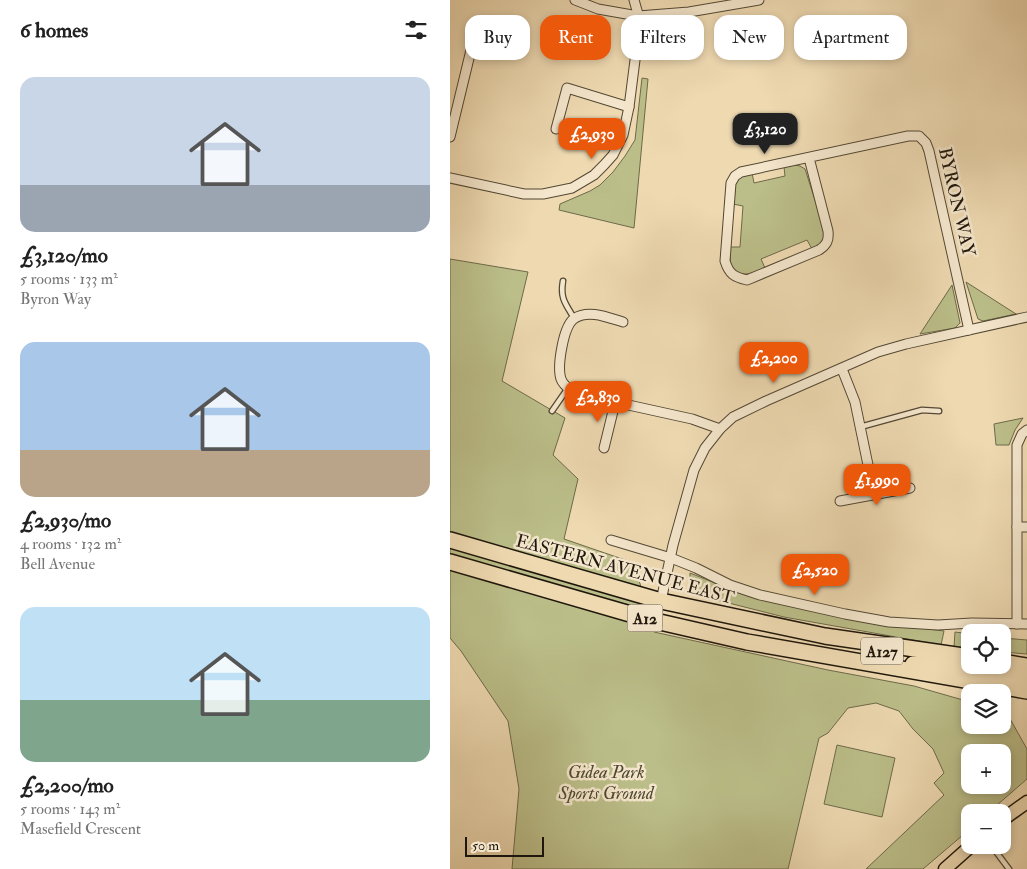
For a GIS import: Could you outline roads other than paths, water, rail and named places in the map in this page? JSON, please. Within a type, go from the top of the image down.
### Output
[{"type":"highway","name":"EASTERN AVENUE EAST","points":[[450,540],[661,600],[825,636],[961,656]]},
{"type":"highway","name":"A12","points":[[450,562],[651,620],[747,642],[1027,691]]},
{"type":"highway","name":"A127","points":[[825,636],[940,665],[1027,679]]},
{"type":"highway","name":"A127","points":[[844,660],[940,665]]},
{"type":"highway","points":[[1011,663],[1027,666]]},
{"type":"main road","points":[[1011,814],[1027,802]]},
{"type":"main road","points":[[945,869],[962,854]]},
{"type":"street","points":[[576,0],[598,9],[632,15]]},
{"type":"street","points":[[634,0],[638,15]]},
{"type":"street","points":[[651,15],[689,12],[760,0]]},
{"type":"street","points":[[450,137],[469,60]]},
{"type":"street","points":[[450,178],[524,194],[549,194],[572,188],[594,175],[612,155],[623,135],[635,60]]},
{"type":"street","points":[[556,129],[567,88],[629,107]]},
{"type":"street","name":"BYRON WAY","points":[[809,158],[828,231],[829,239],[826,246],[747,280],[735,278],[727,269],[725,261],[731,183],[735,176],[741,172],[913,136],[919,136],[926,143],[932,161],[969,330]]},
{"type":"street","points":[[623,322],[589,313],[574,318],[565,328],[559,370],[561,382],[574,393],[692,419],[720,429]]},
{"type":"street","points":[[661,600],[670,558],[694,470],[705,448],[720,429],[733,417],[887,350],[1027,317]]},
{"type":"street","points":[[842,369],[855,402],[874,494]]},
{"type":"street","points":[[604,448],[615,403]]},
{"type":"street","points":[[1017,624],[1018,445],[1022,434],[1027,430]]},
{"type":"street","points":[[840,501],[910,488]]},
{"type":"street","points":[[1017,527],[1027,527]]},
{"type":"street","points":[[611,540],[670,558],[696,568],[730,585],[760,595],[845,614],[889,622],[938,625],[972,623],[1027,624]]},
{"type":"lane","points":[[563,281],[562,299],[574,318]]},
{"type":"lane","points":[[552,411],[568,388]]},
{"type":"lane","points":[[860,428],[922,410],[939,411]]},
{"type":"lane","points":[[998,854],[1009,869]]},
{"type":"park label","name":"Gidea Park Sports Ground","points":[[606,782]]}]
